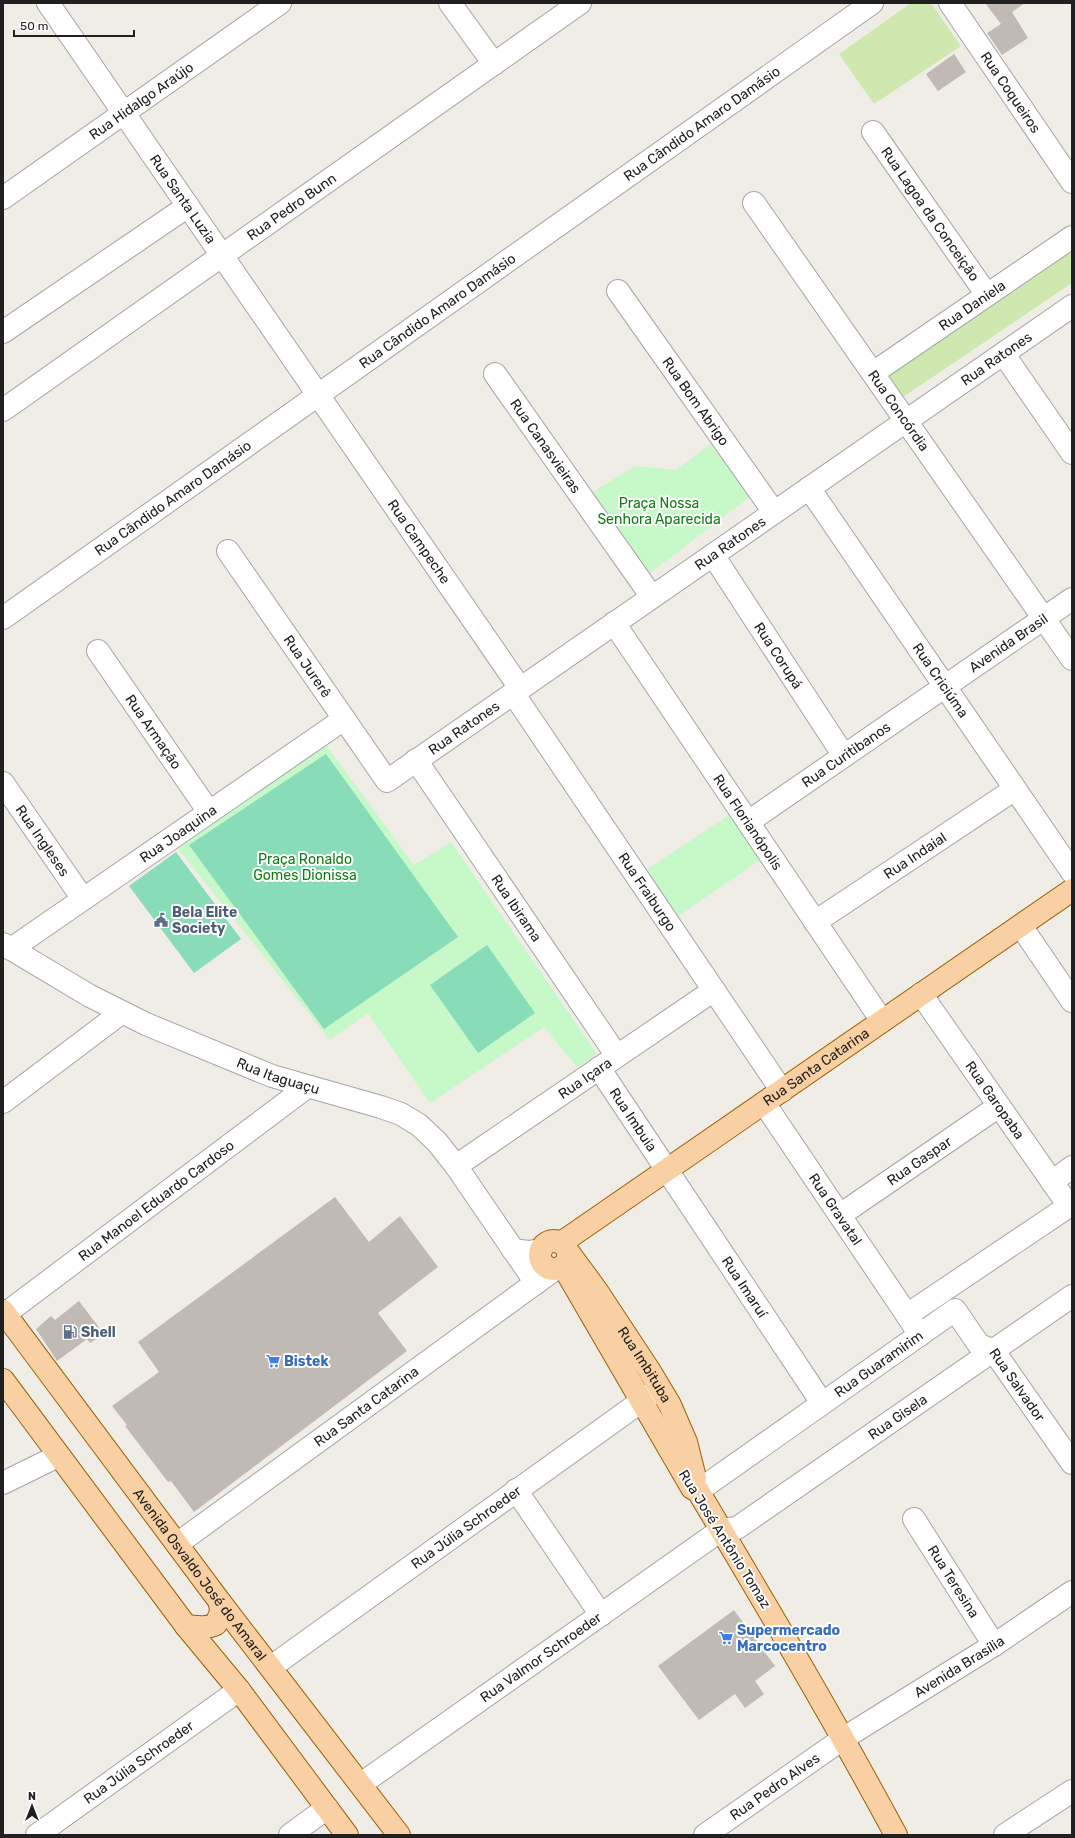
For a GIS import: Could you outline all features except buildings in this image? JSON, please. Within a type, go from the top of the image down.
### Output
[{"type":"main road","name":"Rua Santa Catarina","points":[[557,1256],[667,1170],[1072,890]]},
{"type":"main road","name":"Rua Imbituba","points":[[557,1256],[597,1291],[660,1388],[681,1429],[698,1491]]},
{"type":"main road","name":"Rua José Antônio Tomaz","points":[[557,1256],[692,1488],[698,1491],[787,1639],[844,1738],[896,1835]]},
{"type":"main road","name":"Avenida Osvaldo José do Amaral","points":[[4,1312],[220,1602],[362,1784],[399,1835]]},
{"type":"main road","points":[[3,1380],[58,1456],[186,1626],[239,1690],[347,1835]]},
{"type":"main road","points":[[186,1626],[202,1628],[210,1627],[216,1624],[221,1612],[220,1602]]},
{"type":"street","name":"Rua Santa Luzia","points":[[48,3],[318,395]]},
{"type":"street","name":"Rua Hidalgo Araújo","points":[[3,198],[280,3]]},
{"type":"street","points":[[450,3],[494,64]]},
{"type":"street","name":"Rua Pedro Bunn","points":[[3,410],[580,3]]},
{"type":"street","name":"Rua Cândido Amaro Damásio","points":[[3,618],[872,3]]},
{"type":"street","name":"Rua Coqueiros","points":[[950,3],[1072,182]]},
{"type":"street","name":"Rua Lagoa da Conceição","points":[[873,132],[988,294]]},
{"type":"street","name":"Rua Concórdia","points":[[754,203],[1072,659]]},
{"type":"street","points":[[3,332],[188,206]]},
{"type":"street","name":"Rua Daniela","points":[[873,374],[1072,237]]},
{"type":"street","name":"Rua Bom Abrigo","points":[[618,291],[774,512]]},
{"type":"street","name":"Rua Ratones","points":[[387,781],[1072,306]]},
{"type":"street","points":[[1007,351],[1007,359],[1072,453]]},
{"type":"street","name":"Rua Canasvieiras","points":[[495,374],[652,597]]},
{"type":"street","name":"Rua Campeche","points":[[318,395],[517,691]]},
{"type":"street","name":"Rua Criciúma","points":[[809,488],[1072,872]]},
{"type":"street","name":"Rua Jurerê","points":[[228,552],[387,781]]},
{"type":"street","name":"Rua Corupá","points":[[713,555],[844,756]]},
{"type":"street","name":"Avenida Brasil","points":[[945,686],[1072,599]]},
{"type":"street","name":"Rua Florianópolis","points":[[614,623],[882,1021]]},
{"type":"street","name":"Rua Armação","points":[[98,651],[209,812]]},
{"type":"street","name":"Rua Curitibanos","points":[[748,822],[945,686]]},
{"type":"street","name":"Rua Fraiburgo","points":[[517,691],[782,1091]]},
{"type":"street","name":"Rua Joaquina","points":[[7,946],[83,899],[344,719]]},
{"type":"street","name":"Rua Ibirama","points":[[416,760],[617,1056]]},
{"type":"street","name":"Rua Ingleses","points":[[3,783],[83,899]]},
{"type":"street","name":"Rua Indaial","points":[[815,922],[1015,789]]},
{"type":"street","points":[[1021,926],[1072,1001]]},
{"type":"street","name":"Rua Itaguaçu","points":[[7,946],[121,1013],[236,1062],[307,1087],[401,1114],[428,1133],[456,1166],[536,1283]]},
{"type":"street","name":"Rua Içara","points":[[456,1166],[714,990]]},
{"type":"street","name":"Rua Garopaba","points":[[921,994],[1069,1206]]},
{"type":"street","points":[[3,1102],[121,1013]]},
{"type":"street","name":"Rua Imbuia","points":[[599,1068],[667,1170]]},
{"type":"street","name":"Rua Manoel Eduardo Cardoso","points":[[4,1312],[307,1087]]},
{"type":"street","name":"Rua Gravatal","points":[[764,1103],[907,1315]]},
{"type":"street","name":"Rua Gaspar","points":[[840,1215],[999,1106]]},
{"type":"street","points":[[1052,1182],[1072,1167]]},
{"type":"street","name":"Rua Imaruí","points":[[667,1170],[822,1403]]},
{"type":"street","name":"Rua Guaramirim","points":[[698,1491],[920,1335],[907,1315],[1069,1206]]},
{"type":"street","points":[[514,1250],[557,1256]]},
{"type":"street","name":"Rua Santa Catarina","points":[[177,1544],[536,1283],[557,1256]]},
{"type":"street","name":"Rua Gisela","points":[[721,1530],[737,1528],[1072,1296]]},
{"type":"street","name":"Rua Salvador","points":[[920,1335],[955,1310],[979,1344],[993,1350],[1072,1463]]},
{"type":"street","name":"Rua Júlia Schroeder","points":[[271,1667],[641,1400],[660,1388]]},
{"type":"street","points":[[3,1483],[58,1456]]},
{"type":"street","points":[[516,1490],[601,1615]]},
{"type":"street","name":"Rua Teresina","points":[[914,1519],[994,1645]]},
{"type":"street","name":"Rua Valmor Schroeder","points":[[362,1784],[721,1530]]},
{"type":"street","name":"Avenida Brasília","points":[[844,1738],[994,1645],[1072,1592]]},
{"type":"street","name":"Rua Júlia Schroeder","points":[[37,1835],[239,1690]]},
{"type":"street","name":"Rua Pedro Alves","points":[[705,1835],[844,1738]]},
{"type":"street","points":[[1005,1835],[1072,1792]]},
{"type":"street","points":[[290,1835],[327,1808]]},
{"type":"green space","points":[[911,3],[931,3],[961,46],[874,104],[839,54]]},
{"type":"green space","points":[[1072,246],[1072,283],[900,399],[883,377]]},
{"type":"green space","name":"Praça Nossa Senhora Aparecida","points":[[710,444],[751,496],[650,573],[593,492],[635,466],[676,470]]},
{"type":"green space","name":"Praça Ronaldo Gomes Dionissa","points":[[324,742],[414,865],[451,842],[597,1054],[577,1067],[544,1027],[430,1103],[368,1013],[330,1040],[172,841]]},
{"type":"green space","points":[[326,754],[458,937],[324,1029],[189,845]]},
{"type":"green space","points":[[731,814],[760,860],[674,919],[643,872]]},
{"type":"green space","points":[[176,852],[241,939],[194,973],[129,886]]},
{"type":"green space","points":[[487,945],[535,1013],[478,1053],[430,985]]},
{"type":"place","name":"Bela Elite Society","points":[[161,920]]},
{"type":"place","name":"Shell","points":[[70,1332]]},
{"type":"place","name":"Bistek","points":[[273,1361]]},
{"type":"place","name":"Supermercado Marcocentro","points":[[726,1638]]}]
